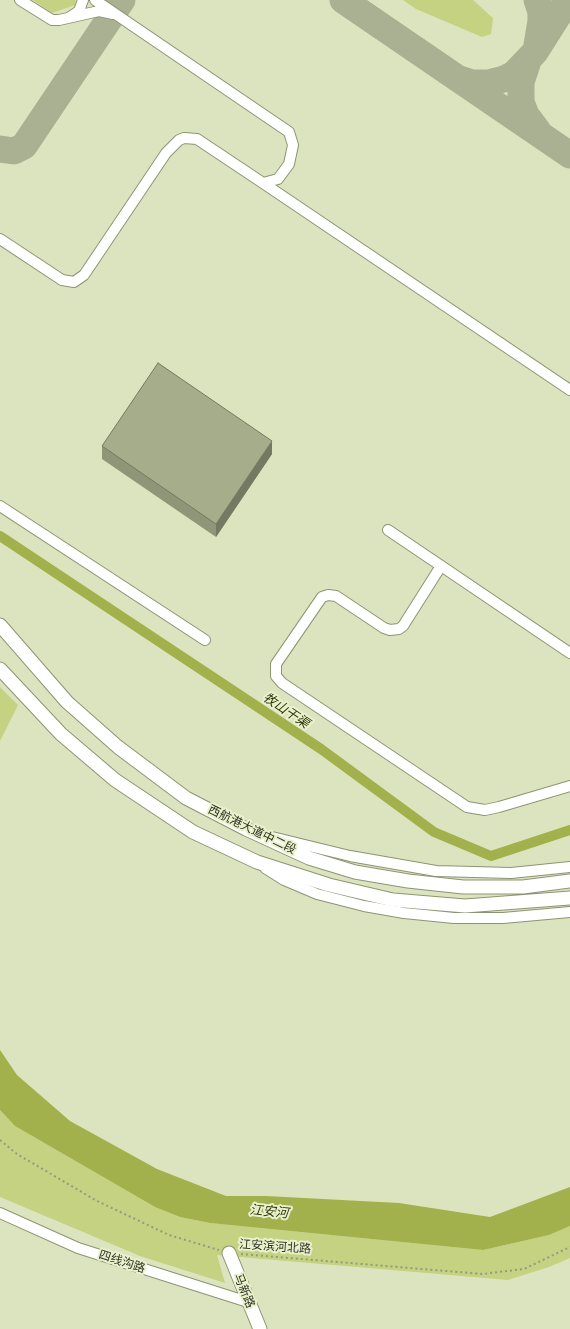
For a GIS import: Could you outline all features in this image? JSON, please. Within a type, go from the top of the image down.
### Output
[{"type":"main road","name":"西航港大道中二段","points":[[0,625],[67,702],[118,747],[186,798],[254,833],[309,858],[355,872],[408,881],[463,887],[523,887],[570,881]]},
{"type":"main road","name":"西航港大道中二段","points":[[0,668],[61,734],[115,780],[193,832],[257,862],[329,885],[393,900],[465,906],[570,898]]},
{"type":"main road","name":"马新路","points":[[229,1253],[260,1329]]},
{"type":"street","points":[[20,0],[52,20],[99,11],[121,17]]},
{"type":"street","points":[[66,18],[79,11],[83,0]]},
{"type":"street","points":[[95,0],[288,132],[293,145],[289,164],[278,179],[263,183]]},
{"type":"street","points":[[0,239],[62,280],[70,283],[78,281],[84,275],[166,153],[172,146],[184,138],[192,138],[204,143],[570,390]]},
{"type":"street","points":[[0,506],[205,640]]},
{"type":"street","points":[[388,530],[570,653]]},
{"type":"street","points":[[441,566],[403,626],[399,629],[390,630],[384,628],[336,596],[328,595],[322,597],[276,664],[276,676],[282,683],[466,806],[485,810],[499,808],[570,786]]},
{"type":"street","points":[[254,833],[350,856],[436,871],[511,873],[570,867]]},
{"type":"street","points":[[257,862],[284,880],[317,894],[364,906],[404,913],[454,918],[503,918],[570,912]]},
{"type":"street","name":"四线沟路","points":[[0,1213],[78,1248],[248,1302]]},
{"type":"path","name":"江安滨河北路","points":[[0,1140],[17,1154],[97,1201],[168,1235],[229,1253],[482,1274],[524,1269],[570,1247]]},
{"type":"shaded area","points":[[33,0],[76,0],[75,5],[52,13]]},
{"type":"shaded area","points":[[403,0],[473,0],[493,18],[491,34],[482,37],[416,9]]},
{"type":"shaded area","points":[[0,687],[18,705],[0,741]]},
{"type":"shaded area","points":[[0,1110],[15,1126],[155,1207],[180,1217],[210,1223],[483,1250],[549,1235],[570,1226],[570,1258],[549,1267],[508,1280],[217,1255],[225,1283],[140,1256],[0,1197]]},
{"type":"water","name":"江安河","points":[[0,1050],[17,1075],[70,1121],[157,1169],[226,1196],[266,1196],[399,1203],[490,1217],[570,1187],[570,1226],[549,1235],[483,1250],[210,1223],[180,1217],[155,1207],[15,1126],[0,1110]]},
{"type":"building","points":[[158,363],[272,441],[216,524],[102,446]]},
{"type":"waterway","name":"牧山干渠","points":[[0,536],[321,749],[434,832],[491,856],[570,830]]},
{"type":"taxiway","points":[[0,149],[14,151],[24,146],[122,0]]},
{"type":"taxiway","points":[[343,0],[570,155]]},
{"type":"taxiway","points":[[537,0],[541,12],[537,45]]},
{"type":"taxiway","points":[[460,79],[472,83],[488,83],[504,79],[514,74],[535,52],[568,0]]},
{"type":"taxiway","points":[[528,61],[521,82],[521,102],[526,115],[538,131]]}]
